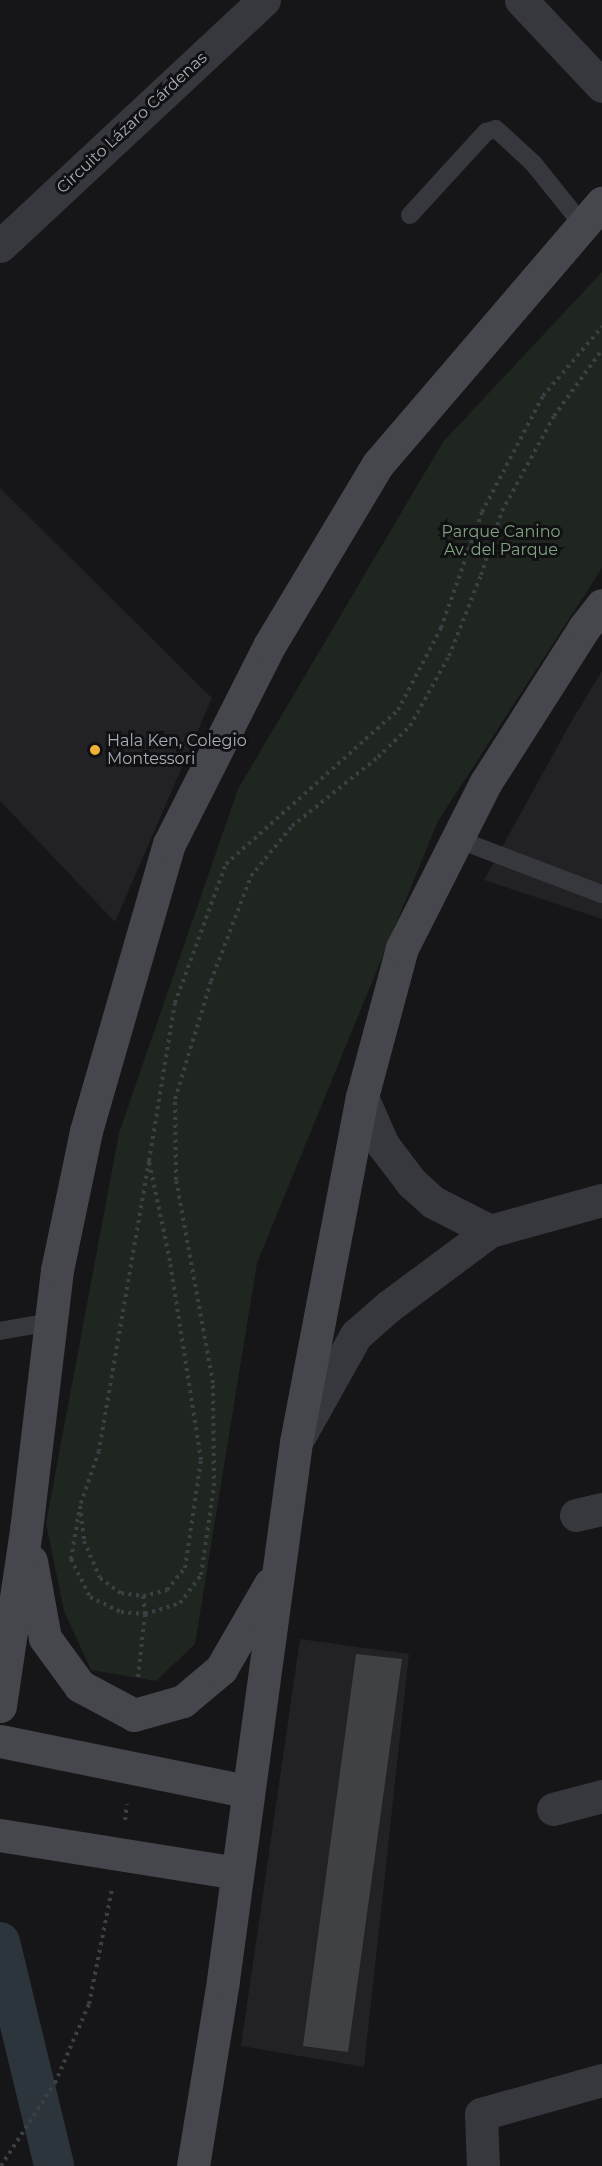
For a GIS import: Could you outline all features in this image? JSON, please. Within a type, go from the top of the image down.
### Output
[{"type":"main road","points":[[0,1706],[26,1530],[57,1270],[86,1131],[169,844],[269,646],[378,464],[592,214]]},
{"type":"main road","points":[[193,2166],[223,1980],[246,1791],[296,1442],[362,1097],[402,948],[486,782],[584,628],[602,605]]},
{"type":"main road","points":[[26,1530],[45,1638],[80,1686],[134,1715],[183,1701],[221,1668],[279,1569]]},
{"type":"main road","points":[[0,1741],[246,1791]]},
{"type":"main road","points":[[0,1835],[236,1873]]},
{"type":"street","name":"Circuito Lázaro Cárdenas","points":[[0,246],[264,0]]},
{"type":"street","points":[[521,0],[602,86]]},
{"type":"street","points":[[362,1097],[383,1145],[412,1183],[434,1202],[490,1231]]},
{"type":"street","points":[[296,1442],[356,1335],[389,1306],[490,1231],[602,1200]]},
{"type":"street","points":[[553,1809],[602,1796]]},
{"type":"street","points":[[483,2166],[481,2114],[602,2080]]},
{"type":"lane","points":[[410,215],[486,132],[496,129],[592,214]]},
{"type":"lane","points":[[457,839],[602,894]]},
{"type":"lane","points":[[0,1331],[51,1322]]},
{"type":"path","points":[[602,327],[543,396],[482,512],[441,628],[398,710],[226,864],[175,1004],[99,1451],[80,1506],[71,1559],[90,1597],[121,1612],[145,1614],[180,1603],[201,1575],[214,1486],[213,1383],[176,1180],[175,1099],[211,981],[251,876],[292,825],[378,757],[410,726],[449,656],[481,575],[502,511],[554,416],[602,350]]},
{"type":"path","points":[[80,1506],[84,1541],[100,1578],[121,1593],[143,1596],[166,1590],[185,1568],[201,1460],[170,1262],[149,1161]]},
{"type":"path","points":[[1,2166],[55,2083]]},
{"type":"shaded area","name":"Hala Ken, Colegio Montessori","points":[[0,488],[212,698],[115,922],[0,801]]},
{"type":"shaded area","points":[[602,671],[602,919],[484,880],[571,722]]},
{"type":"shaded area","points":[[300,1639],[409,1654],[364,2067],[241,2046]]},
{"type":"green space","name":"Parque Canino Av. del Parque","points":[[602,272],[602,568],[438,821],[257,1263],[195,1644],[156,1681],[91,1670],[64,1611],[46,1523],[119,1133],[238,789],[443,442]]},
{"type":"building","points":[[356,1654],[402,1659],[348,2052],[303,2046]]},
{"type":"waterway","points":[[0,1942],[54,2166]]},
{"type":"place","name":"Hala Ken, Colegio Montessori","points":[[95,750]]}]
